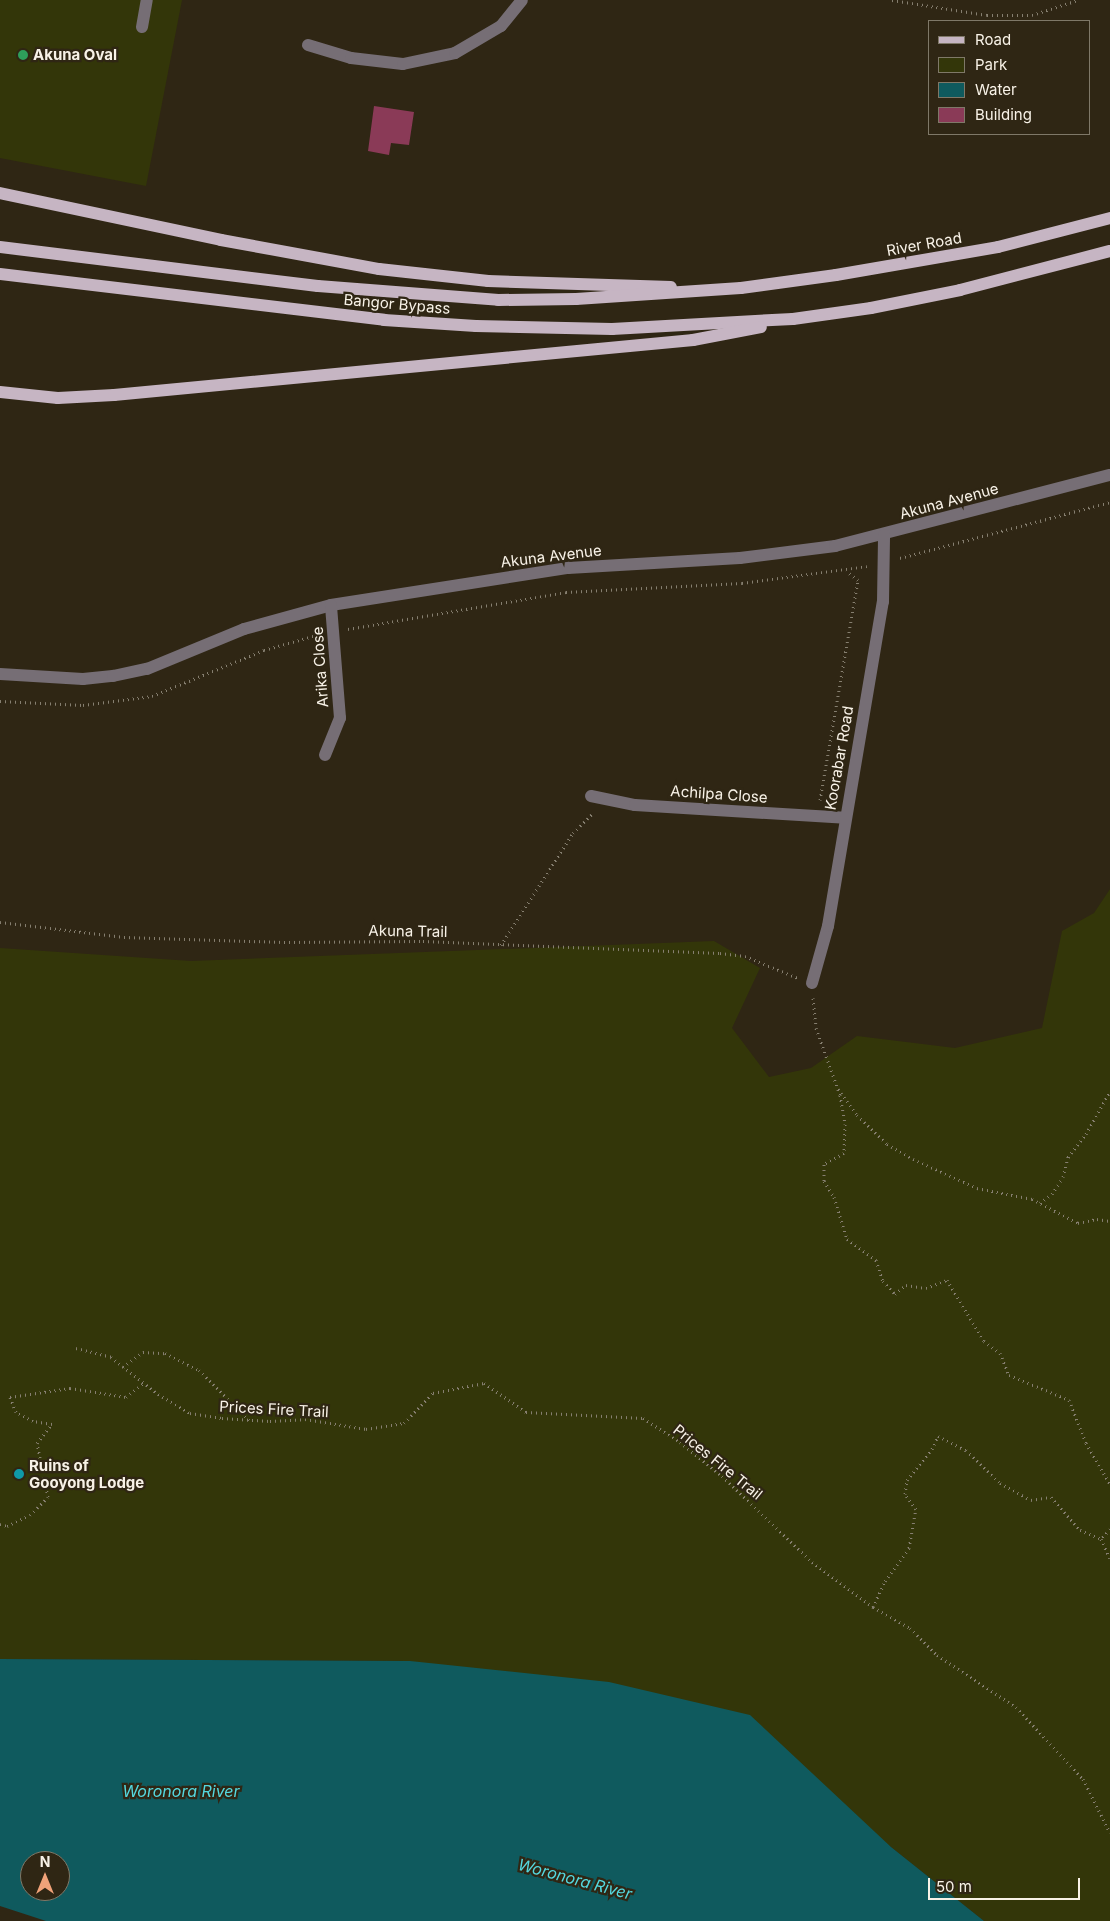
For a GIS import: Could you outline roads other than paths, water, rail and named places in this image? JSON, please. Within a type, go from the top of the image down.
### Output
[{"type":"main road","points":[[0,193],[221,240],[436,276],[556,284],[741,288]]},
{"type":"main road","name":"River Road","points":[[741,288],[998,247],[1110,218]]},
{"type":"main road","name":"Bangor Bypass","points":[[0,247],[230,278],[489,299],[576,299],[741,288]]},
{"type":"main road","points":[[0,392],[34,397],[114,395],[693,340],[793,319],[871,308],[960,290],[1110,251]]},
{"type":"main road","name":"Bangor Bypass","points":[[0,274],[364,318],[476,326],[612,329],[793,319]]},
{"type":"street","points":[[142,27],[147,0]]},
{"type":"street","points":[[308,45],[351,58],[403,64],[455,53],[501,26],[522,0]]},
{"type":"street","name":"Akuna Avenue","points":[[0,674],[83,679],[147,670],[244,629],[331,605],[568,568],[740,558],[808,550],[884,535],[1110,475]]},
{"type":"street","name":"Koorabar Road","points":[[812,984],[828,926],[883,602],[884,535]]},
{"type":"street","name":"Arika Close","points":[[325,754],[340,718],[331,605]]},
{"type":"street","name":"Achilpa Close","points":[[591,796],[635,805],[845,818]]},
{"type":"water","name":"Woronora River","points":[[0,1659],[410,1661],[609,1682],[750,1715],[891,1847],[984,1921],[46,1921],[0,1906]]},
{"type":"place","name":"Akuna Oval","points":[[23,55]]},
{"type":"place","name":"Ruins of Gooyong Lodge","points":[[19,1474]]}]
